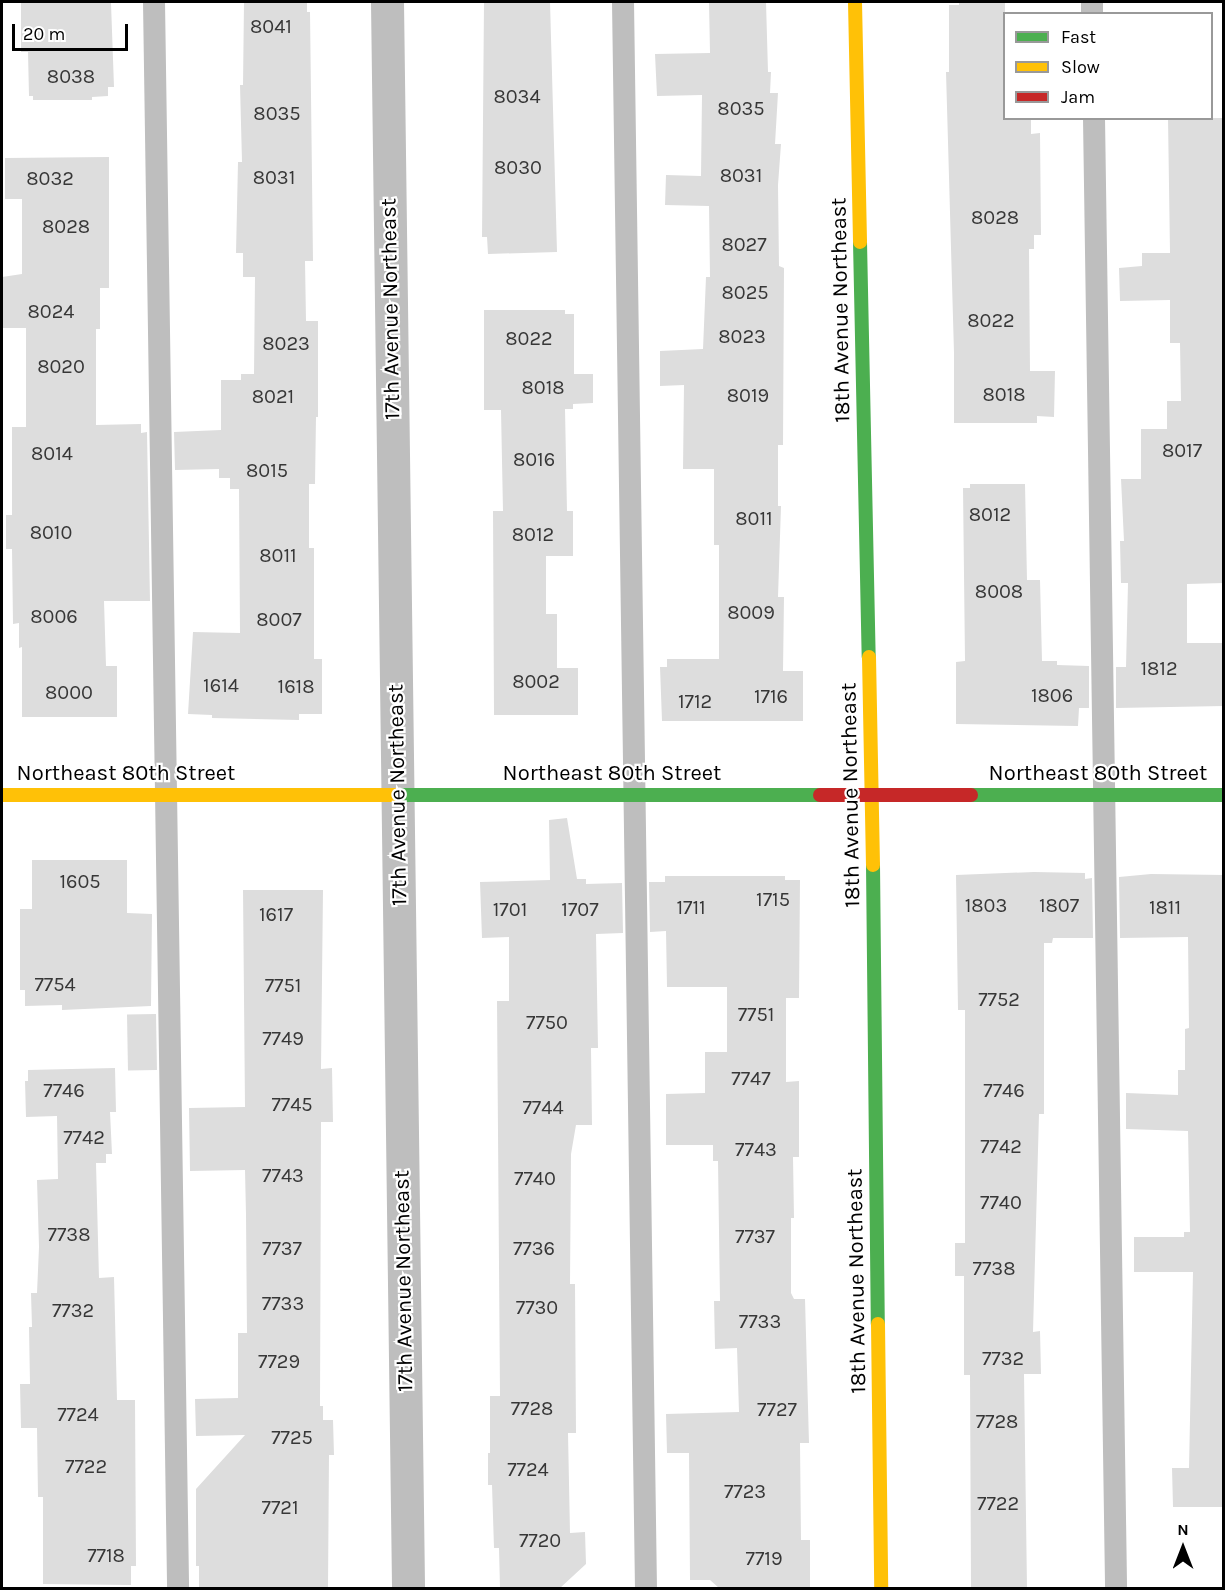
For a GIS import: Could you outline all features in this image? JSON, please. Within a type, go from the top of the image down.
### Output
[{"type":"street","name":"17th Avenue Northeast","points":[[387,2],[408,1588]]},
{"type":"street","name":"18th Avenue Northeast","points":[[855,2],[872,795],[881,1588]]},
{"type":"street","name":"Northeast 80th Street","points":[[2,795],[1224,795]]},
{"type":"lane","points":[[154,2],[178,1588]]},
{"type":"lane","points":[[623,2],[646,1588]]},
{"type":"lane","points":[[1094,120],[1116,1588]]},
{"type":"building","points":[[244,2],[307,2],[307,12],[310,12],[313,261],[305,261],[306,321],[318,321],[318,417],[316,417],[315,484],[309,484],[309,548],[314,548],[314,659],[322,659],[322,714],[299,714],[299,720],[212,718],[212,715],[188,714],[193,632],[240,633],[239,489],[230,489],[230,478],[219,478],[219,469],[175,470],[174,432],[221,430],[221,380],[241,380],[241,374],[254,374],[255,277],[243,277],[243,253],[236,253],[238,162],[242,162],[240,85],[243,85]]},
{"type":"building","points":[[484,2],[550,2],[557,252],[488,254],[487,237],[482,237]]},
{"type":"building","points":[[709,2],[766,2],[768,72],[771,72],[770,93],[778,93],[775,144],[781,144],[778,185],[779,266],[784,268],[783,445],[778,445],[778,506],[781,506],[778,597],[784,597],[783,671],[803,671],[803,721],[662,721],[660,667],[667,667],[667,659],[719,659],[719,545],[714,545],[714,469],[683,469],[684,385],[660,386],[660,351],[703,349],[706,277],[710,277],[709,206],[665,205],[666,175],[701,176],[702,95],[657,96],[655,54],[710,53]]},
{"type":"building","points":[[959,2],[1005,2],[1005,12],[1003,12],[1003,120],[1031,120],[1031,134],[1040,133],[1041,235],[1034,235],[1034,249],[1029,249],[1030,371],[1055,371],[1054,417],[1037,416],[1037,423],[954,423],[946,72],[949,72],[949,5],[959,5]]},
{"type":"building","points":[[21,3],[111,3],[114,87],[108,87],[108,96],[92,97],[92,100],[33,100],[33,96],[29,96],[28,52],[21,52]]},
{"type":"building","points":[[1224,118],[1224,583],[1187,584],[1187,643],[1224,643],[1224,706],[1116,708],[1116,667],[1126,667],[1128,583],[1121,583],[1120,541],[1124,541],[1121,479],[1141,479],[1141,429],[1167,429],[1167,401],[1181,401],[1180,343],[1170,343],[1170,300],[1120,301],[1119,268],[1142,266],[1142,253],[1170,253],[1168,120]]},
{"type":"building","points":[[109,157],[109,288],[100,288],[100,329],[96,329],[96,425],[141,424],[141,433],[147,432],[150,601],[104,601],[106,666],[117,666],[117,717],[22,717],[22,647],[19,648],[19,623],[13,624],[12,549],[6,549],[6,515],[12,515],[12,427],[26,427],[26,328],[2,328],[2,277],[22,274],[22,199],[5,199],[5,158]]},
{"type":"building","points":[[484,310],[565,310],[565,314],[574,314],[574,374],[593,374],[593,403],[573,404],[573,409],[565,409],[567,511],[573,511],[573,556],[546,556],[546,614],[557,614],[557,668],[578,668],[578,715],[494,715],[493,511],[503,511],[501,410],[484,410]]},
{"type":"building","points":[[970,484],[1025,484],[1027,580],[1040,580],[1042,661],[1057,661],[1057,665],[1089,666],[1089,708],[1079,708],[1078,726],[956,724],[956,662],[965,661],[963,488],[970,488]]},
{"type":"building","points":[[567,818],[577,879],[586,879],[586,884],[622,883],[623,933],[596,934],[598,1048],[591,1048],[592,1125],[576,1125],[571,1154],[570,1284],[575,1284],[576,1433],[568,1433],[570,1533],[585,1532],[586,1564],[560,1588],[500,1588],[499,1548],[494,1548],[492,1485],[488,1485],[488,1453],[490,1453],[490,1396],[500,1396],[497,1001],[509,1001],[509,937],[482,938],[480,882],[550,880],[549,820]]},
{"type":"building","points":[[32,860],[127,860],[127,913],[152,914],[151,1006],[62,1010],[62,1005],[25,1006],[25,990],[20,990],[20,909],[32,909]]},
{"type":"building","points":[[1085,873],[1085,879],[1092,878],[1093,938],[1053,938],[1052,943],[1044,943],[1044,1114],[1039,1114],[1033,1332],[1040,1331],[1041,1374],[1024,1374],[1027,1588],[971,1588],[970,1375],[964,1375],[964,1276],[955,1276],[955,1243],[965,1243],[965,1010],[958,1010],[956,875]]},
{"type":"building","points":[[1151,874],[1224,875],[1224,1507],[1173,1507],[1172,1468],[1189,1468],[1193,1272],[1134,1272],[1134,1237],[1184,1237],[1184,1232],[1190,1232],[1188,1131],[1126,1129],[1126,1093],[1178,1095],[1178,1070],[1185,1070],[1185,1029],[1189,1028],[1188,937],[1120,938],[1119,877]]},
{"type":"building","points":[[665,876],[785,876],[785,880],[800,880],[799,998],[786,998],[786,1082],[799,1081],[799,1157],[793,1157],[794,1218],[791,1218],[791,1293],[794,1299],[805,1299],[809,1443],[800,1443],[801,1540],[810,1540],[810,1587],[719,1588],[710,1580],[690,1580],[689,1453],[667,1453],[666,1414],[739,1412],[737,1348],[715,1349],[714,1301],[720,1301],[718,1161],[713,1161],[713,1145],[666,1145],[666,1094],[705,1093],[705,1052],[727,1052],[727,987],[667,987],[666,931],[650,932],[649,882],[665,882]]},
{"type":"building","points":[[243,890],[323,890],[321,1069],[332,1068],[333,1122],[321,1122],[320,1406],[323,1406],[323,1420],[333,1420],[334,1455],[329,1455],[328,1588],[199,1588],[199,1566],[196,1566],[196,1489],[245,1435],[196,1436],[195,1399],[238,1398],[238,1333],[247,1333],[246,1215],[245,1170],[190,1171],[189,1108],[245,1107]]},
{"type":"building","points":[[156,1014],[157,1070],[128,1070],[127,1015]]},
{"type":"building","points":[[115,1068],[116,1112],[110,1112],[112,1154],[106,1154],[106,1163],[96,1163],[99,1278],[114,1277],[117,1400],[135,1400],[136,1566],[131,1566],[131,1585],[43,1584],[43,1497],[38,1497],[37,1428],[21,1428],[20,1384],[30,1384],[31,1293],[37,1293],[39,1247],[37,1180],[58,1179],[57,1116],[26,1117],[25,1081],[28,1081],[28,1070]]},
{"type":"traffic: fast","points":[[860,242],[869,657]]},
{"type":"traffic: fast","points":[[396,795],[820,795]]},
{"type":"traffic: fast","points":[[971,795],[1224,795]]},
{"type":"traffic: fast","points":[[873,865],[878,1324]]},
{"type":"traffic: slow","points":[[855,2],[860,242]]},
{"type":"traffic: slow","points":[[869,657],[873,865]]},
{"type":"traffic: slow","points":[[2,795],[396,795]]},
{"type":"traffic: slow","points":[[878,1324],[881,1588]]},
{"type":"traffic: jam","points":[[820,795],[971,795]]}]
